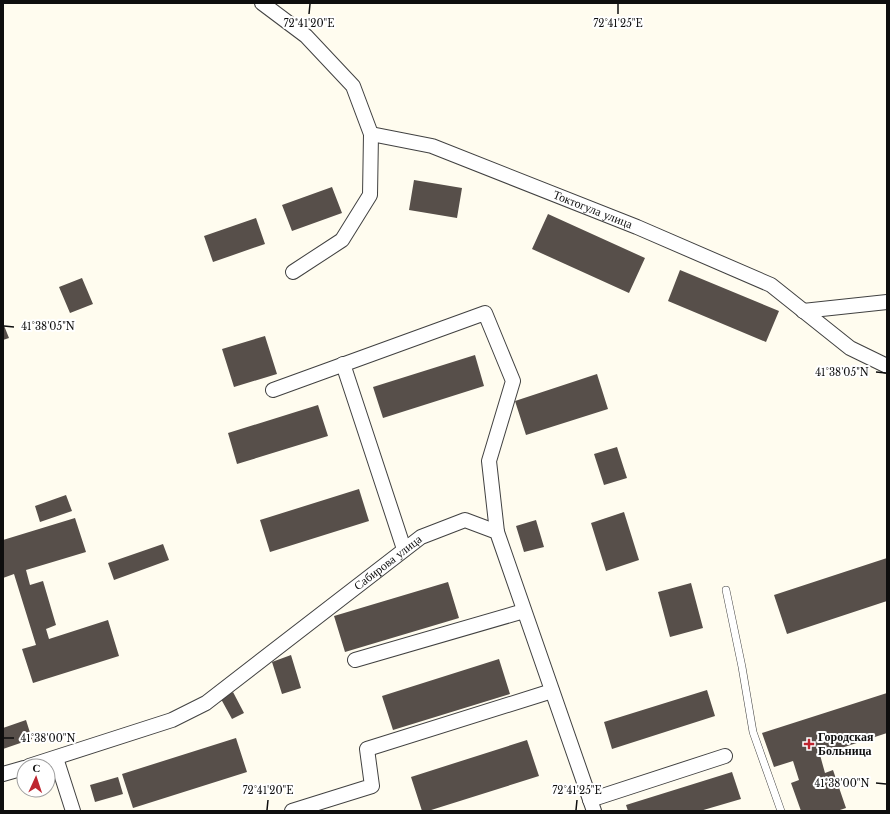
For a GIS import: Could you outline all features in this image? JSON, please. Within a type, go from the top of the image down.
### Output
[{"type":"street","points":[[262,3],[306,36],[353,86],[371,134],[370,195],[342,240],[293,272]]},
{"type":"street","name":"Токтогула улица","points":[[371,134],[432,146],[637,227],[771,285],[850,348],[887,366]]},
{"type":"street","points":[[803,311],[887,302]]},
{"type":"street","points":[[273,390],[485,313],[513,382],[489,460],[497,532],[592,806],[725,756]]},
{"type":"street","points":[[343,364],[404,549]]},
{"type":"street","name":"Сабирова улица","points":[[56,758],[172,720],[206,703],[421,537],[465,520],[497,532]]},
{"type":"street","points":[[355,660],[524,611]]},
{"type":"street","points":[[292,811],[334,805],[372,786],[367,749],[552,691]]},
{"type":"street","points":[[56,758],[73,811]]},
{"type":"street","points":[[3,774],[16,770]]},
{"type":"lane","points":[[726,590],[742,667],[753,732],[781,811]]},
{"type":"building","points":[[414,180],[462,188],[457,218],[409,210]]},
{"type":"building","points":[[332,187],[342,213],[292,231],[282,205]]},
{"type":"building","points":[[548,214],[645,258],[629,293],[532,249]]},
{"type":"building","points":[[256,218],[265,244],[213,262],[204,236]]},
{"type":"building","points":[[680,270],[779,311],[766,342],[668,301]]},
{"type":"building","points":[[82,278],[93,304],[70,313],[59,287]]},
{"type":"building","points":[[3,323],[9,338],[3,340]]},
{"type":"building","points":[[265,336],[277,374],[234,387],[222,349]]},
{"type":"building","points":[[475,355],[484,386],[383,418],[373,387]]},
{"type":"building","points":[[597,374],[608,409],[526,435],[515,401]]},
{"type":"building","points":[[318,405],[328,436],[237,464],[228,433]]},
{"type":"building","points":[[617,447],[627,478],[604,485],[594,454]]},
{"type":"building","points":[[359,489],[369,521],[270,552],[260,520]]},
{"type":"building","points":[[66,495],[72,511],[40,522],[35,506]]},
{"type":"building","points":[[624,512],[639,560],[606,571],[591,523]]},
{"type":"building","points":[[75,518],[86,552],[26,570],[30,585],[43,581],[56,625],[46,629],[49,639],[108,620],[119,656],[33,683],[22,649],[36,645],[14,574],[3,578],[3,540]]},
{"type":"building","points":[[536,520],[544,547],[524,552],[516,526]]},
{"type":"building","points":[[163,544],[169,560],[114,580],[108,563]]},
{"type":"building","points":[[887,558],[887,601],[787,634],[774,595]]},
{"type":"building","points":[[448,582],[459,618],[345,652],[334,616]]},
{"type":"building","points":[[691,583],[703,628],[670,637],[658,592]]},
{"type":"building","points":[[291,655],[301,688],[282,694],[272,662]]},
{"type":"building","points":[[499,659],[510,694],[393,730],[382,696]]},
{"type":"building","points":[[707,690],[715,716],[612,749],[604,722]]},
{"type":"building","points":[[233,692],[244,713],[232,719],[221,699]]},
{"type":"building","name":"Городская Больница","points":[[887,693],[887,733],[820,755],[825,773],[833,770],[846,808],[837,811],[801,811],[791,783],[799,780],[793,761],[774,767],[762,733]]},
{"type":"building","points":[[26,720],[32,739],[3,749],[3,728]]},
{"type":"building","points":[[236,738],[247,772],[133,808],[122,774]]},
{"type":"building","points":[[527,740],[539,776],[428,811],[422,811],[411,777]]},
{"type":"building","points":[[732,772],[741,799],[700,811],[628,811],[626,805]]},
{"type":"building","points":[[118,777],[123,794],[95,802],[90,785]]},
{"type":"place","name":"Городская Больница","points":[[809,744]]}]
